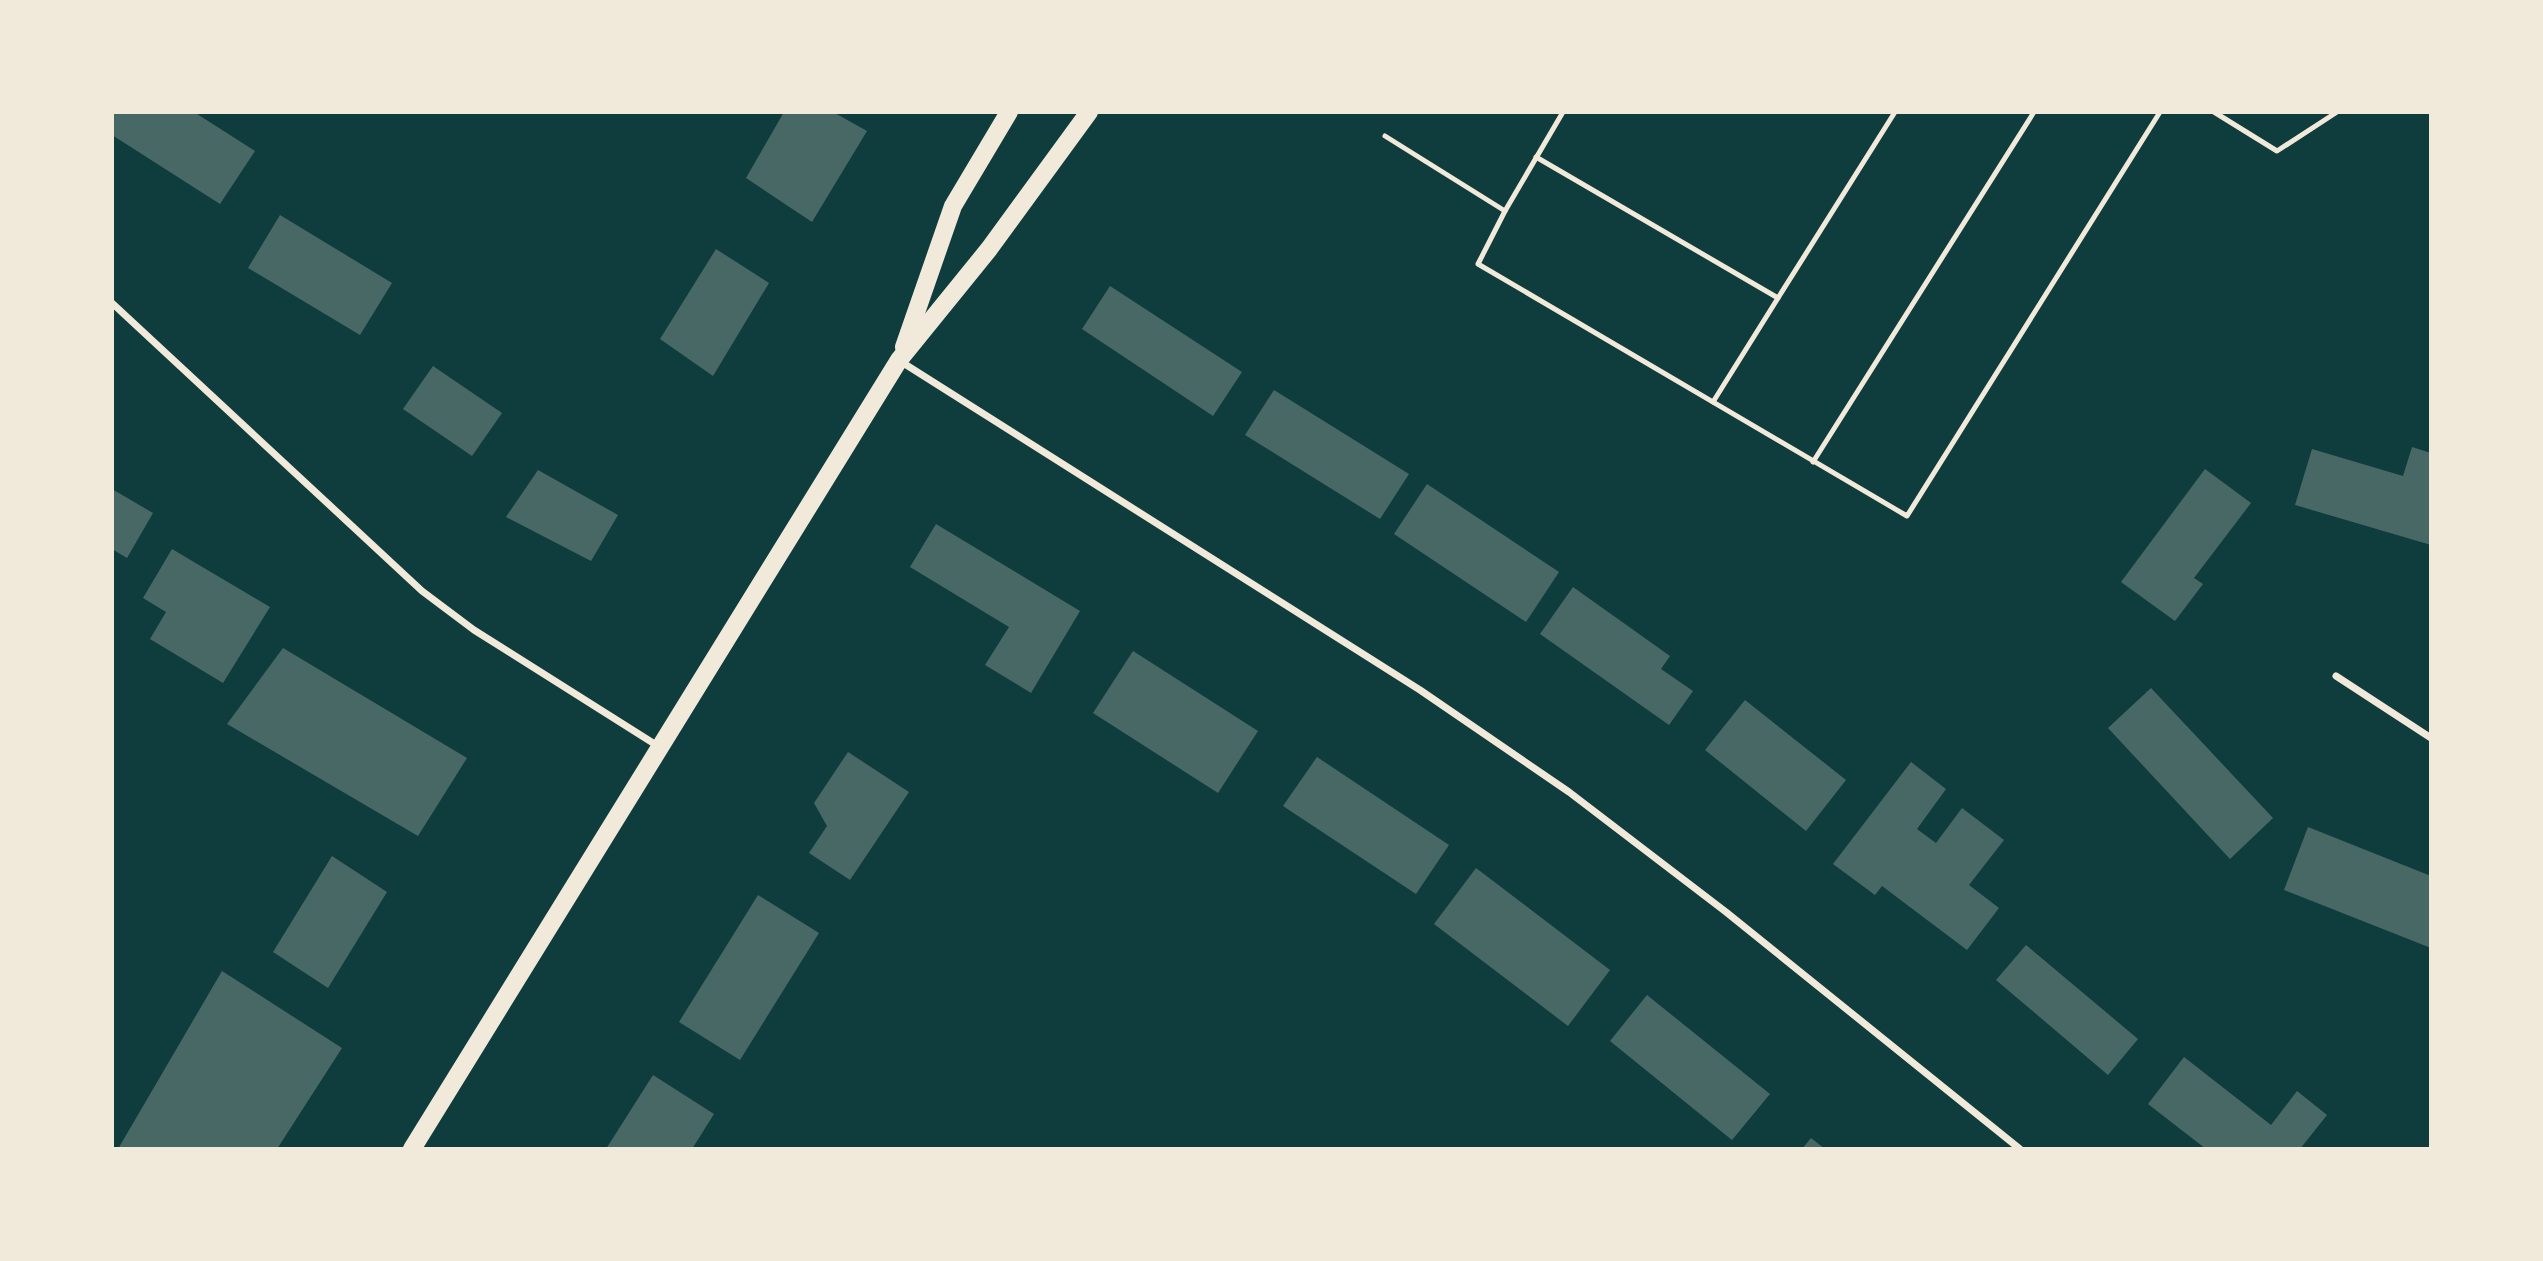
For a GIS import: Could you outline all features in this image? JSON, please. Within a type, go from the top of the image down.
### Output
[{"type":"main road","points":[[899,360],[953,206],[1009,112]]},
{"type":"main road","points":[[412,1149],[899,360],[989,249],[1089,112]]},
{"type":"street","points":[[112,303],[422,591],[474,630],[661,748]]},
{"type":"street","points":[[899,360],[1420,690],[1569,792],[1726,912],[2020,1149]]},
{"type":"street","points":[[2336,676],[2431,738]]},
{"type":"lane","points":[[1563,112],[1505,211],[1478,264],[1907,516],[2161,112]]},
{"type":"lane","points":[[1713,402],[1895,112]]},
{"type":"lane","points":[[1814,462],[2034,112]]},
{"type":"lane","points":[[2214,112],[2277,151],[2337,112]]},
{"type":"lane","points":[[1385,136],[1505,211]]},
{"type":"lane","points":[[1536,157],[1778,298]]},
{"type":"building","points":[[112,112],[194,112],[255,151],[220,204],[112,135]]},
{"type":"building","points":[[784,112],[833,112],[867,131],[812,222],[746,178]]},
{"type":"building","points":[[280,215],[392,283],[360,335],[248,268]]},
{"type":"building","points":[[716,249],[769,283],[713,376],[660,339]]},
{"type":"building","points":[[1110,286],[1242,372],[1213,416],[1082,329]]},
{"type":"building","points":[[433,366],[502,413],[472,456],[403,409]]},
{"type":"building","points":[[1274,390],[1409,474],[1380,519],[1245,435]]},
{"type":"building","points":[[2412,447],[2431,453],[2431,545],[2295,505],[2312,449],[2403,476]]},
{"type":"building","points":[[2205,469],[2251,503],[2194,578],[2203,584],[2175,621],[2121,582]]},
{"type":"building","points":[[538,470],[618,515],[591,561],[506,517]]},
{"type":"building","points":[[1427,484],[1559,572],[1526,622],[1394,534]]},
{"type":"building","points":[[112,489],[153,513],[127,558],[112,549]]},
{"type":"building","points":[[936,524],[1080,611],[1031,693],[985,665],[1009,627],[910,567]]},
{"type":"building","points":[[172,549],[270,607],[223,683],[150,639],[166,612],[143,598]]},
{"type":"building","points":[[1573,587],[1670,656],[1661,669],[1693,691],[1669,725],[1540,634]]},
{"type":"building","points":[[283,648],[467,758],[418,836],[227,724]]},
{"type":"building","points":[[1133,651],[1258,731],[1218,793],[1093,713]]},
{"type":"building","points":[[2151,688],[2273,818],[2230,859],[2108,728]]},
{"type":"building","points":[[1745,700],[1846,780],[1806,831],[1705,750]]},
{"type":"building","points":[[848,752],[909,792],[850,880],[809,853],[827,826],[814,803]]},
{"type":"building","points":[[1317,757],[1449,845],[1416,894],[1283,806]]},
{"type":"building","points":[[1911,762],[1946,789],[1917,829],[1936,843],[1962,808],[2004,840],[1969,885],[1999,908],[1967,950],[1882,886],[1875,895],[1833,864]]},
{"type":"building","points":[[2308,827],[2431,876],[2431,948],[2284,890]]},
{"type":"building","points":[[332,856],[387,892],[328,988],[273,952]]},
{"type":"building","points":[[1476,868],[1610,970],[1568,1026],[1434,924]]},
{"type":"building","points":[[758,895],[819,933],[740,1060],[679,1022]]},
{"type":"building","points":[[2026,945],[2138,1039],[2108,1075],[1996,980]]},
{"type":"building","points":[[222,971],[342,1048],[277,1149],[118,1149]]},
{"type":"building","points":[[1647,995],[1770,1094],[1732,1140],[1610,1041]]},
{"type":"building","points":[[2184,1057],[2271,1125],[2297,1091],[2327,1115],[2300,1149],[2206,1149],[2148,1104]]},
{"type":"building","points":[[653,1075],[714,1114],[692,1149],[606,1149]]},
{"type":"building","points":[[1811,1138],[1825,1149],[1802,1149]]}]
